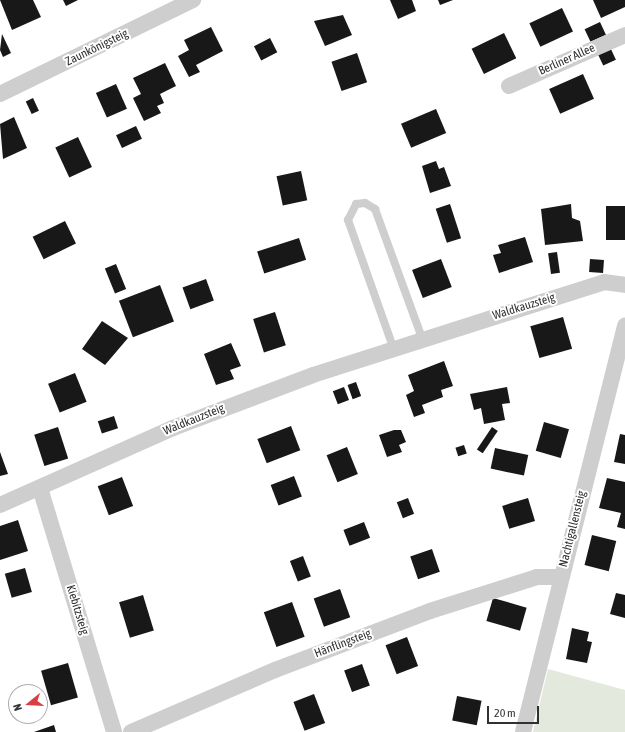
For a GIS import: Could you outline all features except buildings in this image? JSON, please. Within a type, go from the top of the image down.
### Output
[{"type":"street","name":"Zaunkönigsteig","points":[[0,94],[193,0]]},
{"type":"street","name":"Berliner Allee","points":[[509,86],[625,35]]},
{"type":"street","name":"Waldkauzsteig","points":[[0,505],[173,428],[393,347],[604,282],[625,285]]},
{"type":"street","name":"Nachtigallensteig","points":[[522,732],[560,577],[625,326]]},
{"type":"street","name":"Kiebitzsteig","points":[[40,488],[114,732]]},
{"type":"street","name":"Hänflingsteig","points":[[131,732],[275,670],[430,610],[537,577],[560,577]]},
{"type":"lane","points":[[393,347],[348,220],[356,204],[365,202],[374,209],[422,338]]},
{"type":"shaded area","points":[[548,669],[625,690],[625,732],[533,732]]}]
